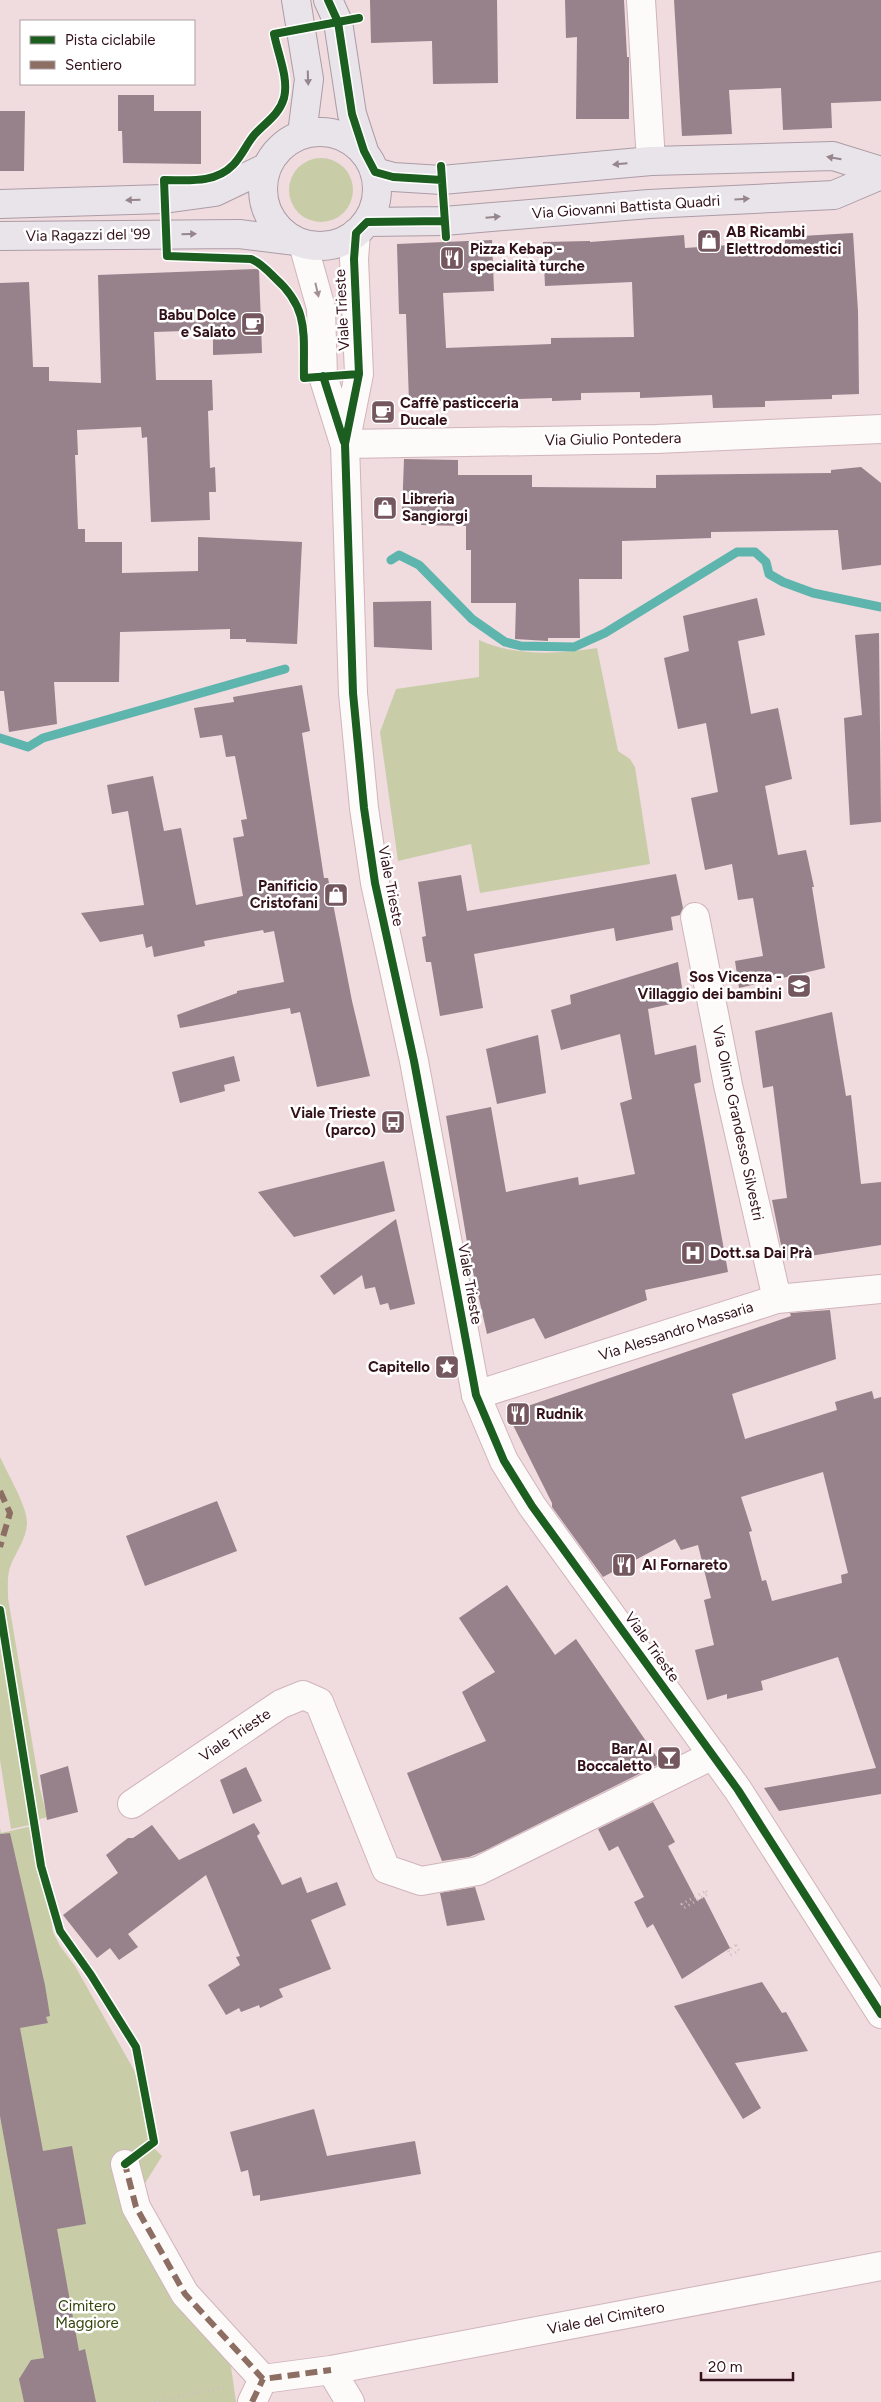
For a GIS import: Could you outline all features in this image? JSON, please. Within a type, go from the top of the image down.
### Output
[{"type":"main road","points":[[296,0],[309,79],[302,134]]},
{"type":"main road","points":[[328,0],[338,22],[352,114],[370,162],[377,198],[362,228]]},
{"type":"main road","points":[[300,242],[284,233],[274,222],[267,210],[263,180],[267,166],[275,153],[288,141],[302,134],[319,131],[336,133],[351,140],[370,162]]},
{"type":"main road","name":"Via Giovanni Battista Quadri","points":[[370,162],[393,177],[442,180],[651,161],[833,156],[881,173]]},
{"type":"main road","points":[[0,204],[181,197],[215,192],[267,166]]},
{"type":"main road","name":"Via Giovanni Battista Quadri","points":[[362,228],[649,204],[834,195],[881,173]]},
{"type":"main road","name":"Via Ragazzi del '99","points":[[0,236],[239,234],[322,246],[340,243],[362,228]]},
{"type":"street","points":[[641,0],[651,161]]},
{"type":"street","name":"Viale Trieste","points":[[362,228],[354,259],[360,374],[344,444],[353,693],[364,808],[375,883],[414,1061],[476,1395],[504,1461],[532,1506],[738,1790],[881,2014]]},
{"type":"street","name":"Viale Trieste","points":[[300,242],[321,308],[323,376],[344,444]]},
{"type":"street","name":"Via Giulio Pontedera","points":[[344,444],[656,439],[881,428]]},
{"type":"street","name":"Via Olinto Grandesso Silvestri","points":[[695,917],[728,1085],[776,1299]]},
{"type":"street","name":"Via Alessandro Massaria","points":[[476,1395],[776,1299],[881,1289]]},
{"type":"street","name":"Viale Trieste","points":[[132,1804],[281,1704],[303,1695],[318,1702],[386,1869],[421,1881],[478,1871],[713,1755]]},
{"type":"street","points":[[125,2164],[136,2206],[185,2294],[257,2391]]},
{"type":"street","name":"Viale del Cimitero","points":[[257,2391],[331,2370],[881,2266]]},
{"type":"street","points":[[331,2370],[350,2402]]},
{"type":"path","points":[[706,1891],[708,1894],[684,1908],[682,1904],[706,1891]]},
{"type":"path","points":[[154,2402],[257,2391]]},
{"type":"green space","points":[[321,158],[333,160],[344,167],[351,178],[353,190],[351,202],[344,213],[333,220],[321,222],[309,220],[298,213],[291,202],[289,190],[291,178],[298,167],[309,160]]},
{"type":"green space","points":[[479,640],[523,652],[553,653],[597,648],[618,751],[630,759],[635,767],[650,864],[480,893],[471,844],[398,861],[380,732],[396,689],[479,677]]},
{"type":"green space","points":[[0,1457],[21,1500],[27,1524],[25,1536],[9,1571],[8,1598],[40,1789],[47,1817],[33,1821],[34,1824],[11,1829],[0,1760]]},
{"type":"green space","name":"Cimitero Maggiore","points":[[37,1825],[53,1932],[60,1946],[75,1966],[134,2070],[151,2126],[155,2149],[162,2156],[144,2185],[148,2225],[228,2346],[236,2402],[0,2402],[0,1828],[1,1833]]},
{"type":"building","points":[[370,0],[497,0],[498,83],[433,84],[432,41],[371,43]]},
{"type":"building","points":[[565,0],[624,0],[627,57],[629,57],[629,119],[576,119],[577,37],[566,38]]},
{"type":"building","points":[[674,0],[881,0],[881,101],[831,103],[832,128],[783,130],[781,88],[729,90],[732,134],[682,136]]},
{"type":"building","points":[[118,95],[154,95],[154,111],[201,111],[201,164],[123,163],[122,131],[118,131]]},
{"type":"building","points":[[0,111],[25,111],[24,171],[0,171]]},
{"type":"building","points":[[853,233],[858,311],[859,394],[832,395],[832,399],[765,401],[765,407],[713,408],[712,395],[640,398],[640,392],[581,393],[581,400],[552,401],[552,398],[409,402],[406,314],[399,314],[397,244],[492,240],[494,291],[443,293],[446,348],[551,344],[551,338],[634,337],[632,282],[545,286],[543,242],[590,242],[684,235],[685,248],[730,245],[731,252],[785,248],[785,237]]},
{"type":"building","points":[[259,269],[262,353],[213,355],[213,330],[154,332],[156,380],[212,380],[213,410],[208,411],[210,468],[215,467],[216,492],[209,492],[210,520],[151,522],[147,437],[142,438],[141,427],[77,430],[78,455],[75,455],[78,529],[85,529],[85,542],[122,542],[122,573],[198,571],[198,537],[302,542],[297,644],[246,642],[246,639],[230,639],[230,629],[120,632],[119,682],[54,682],[57,724],[9,732],[4,691],[0,691],[0,283],[29,282],[33,367],[49,367],[49,381],[101,383],[98,275]]},
{"type":"building","points":[[404,459],[458,460],[458,475],[532,475],[532,487],[656,488],[656,475],[831,473],[831,470],[861,467],[881,483],[881,565],[842,570],[838,530],[711,532],[711,538],[622,541],[622,579],[579,579],[580,638],[548,638],[548,641],[515,639],[516,603],[471,603],[471,550],[466,550],[466,526],[421,525],[422,514],[402,513]]},
{"type":"building","points":[[757,598],[765,635],[738,641],[751,714],[778,708],[792,779],[765,786],[778,855],[806,850],[814,887],[812,887],[825,968],[739,988],[735,961],[763,956],[753,898],[738,900],[732,864],[705,870],[691,798],[718,792],[706,723],[678,729],[664,658],[689,651],[683,616]]},
{"type":"building","points":[[431,601],[432,650],[374,647],[373,602]]},
{"type":"building","points":[[879,633],[881,822],[850,825],[844,718],[862,715],[855,635]]},
{"type":"building","points":[[302,685],[310,731],[302,733],[324,878],[328,878],[352,1001],[370,1076],[317,1087],[300,1012],[291,1014],[290,1008],[180,1028],[177,1015],[237,993],[237,991],[284,982],[274,931],[264,933],[263,930],[204,941],[205,946],[154,957],[152,946],[146,948],[143,934],[100,942],[81,913],[144,905],[128,811],[112,814],[107,785],[153,776],[164,831],[181,828],[196,905],[243,896],[233,838],[244,836],[241,820],[247,819],[235,756],[226,757],[222,735],[200,738],[194,708],[234,702],[233,697]]},
{"type":"building","points":[[676,874],[683,908],[680,915],[671,917],[673,930],[616,941],[614,928],[474,954],[483,1008],[440,1016],[431,962],[426,962],[422,937],[426,936],[418,882],[461,875],[467,911]]},
{"type":"building","points":[[678,962],[684,1001],[648,1009],[655,1055],[696,1045],[701,1082],[694,1084],[728,1272],[645,1290],[647,1300],[545,1339],[534,1318],[487,1334],[469,1254],[446,1116],[491,1107],[506,1192],[578,1177],[579,1185],[635,1174],[620,1103],[632,1099],[620,1034],[561,1050],[551,1010],[571,1004],[570,995]]},
{"type":"building","points":[[832,1012],[846,1096],[851,1095],[861,1184],[881,1182],[881,1245],[784,1260],[772,1200],[787,1198],[773,1086],[763,1088],[755,1031]]},
{"type":"building","points":[[538,1035],[546,1093],[497,1104],[486,1049]]},
{"type":"building","points":[[234,1056],[240,1081],[224,1085],[225,1091],[180,1103],[172,1072]]},
{"type":"building","points":[[384,1161],[395,1211],[294,1237],[258,1192]]},
{"type":"building","points":[[396,1219],[415,1304],[390,1310],[388,1303],[380,1305],[375,1287],[365,1289],[362,1275],[334,1295],[320,1276]]},
{"type":"building","points":[[830,1310],[836,1359],[732,1394],[745,1439],[837,1410],[835,1402],[872,1391],[874,1399],[881,1397],[881,1794],[779,1811],[764,1788],[876,1768],[838,1657],[761,1681],[763,1690],[727,1699],[727,1694],[707,1700],[695,1650],[714,1645],[704,1600],[711,1598],[698,1545],[681,1550],[675,1539],[603,1577],[552,1507],[552,1503],[507,1413],[791,1316],[790,1313]],"holes":[[[823,1472],[848,1573],[841,1575],[842,1583],[772,1601],[766,1580],[762,1581],[749,1532],[752,1531],[741,1497]]]},
{"type":"building","points":[[217,1501],[237,1551],[145,1586],[126,1536]]},
{"type":"building","points":[[507,1585],[555,1655],[576,1639],[661,1763],[484,1851],[469,1857],[442,1861],[407,1773],[486,1741],[462,1692],[495,1672],[459,1618]]},
{"type":"building","points":[[68,1766],[78,1812],[47,1820],[40,1775]]},
{"type":"building","points":[[246,1767],[262,1801],[233,1814],[220,1780]]},
{"type":"building","points":[[653,1802],[675,1842],[668,1846],[697,1901],[704,1897],[730,1948],[682,1979],[653,1924],[647,1928],[634,1902],[644,1897],[618,1846],[609,1851],[598,1829]]},
{"type":"building","points":[[254,1823],[260,1833],[257,1836],[282,1885],[301,1877],[307,1893],[337,1882],[346,1905],[311,1920],[331,1969],[279,1989],[283,1997],[260,2008],[259,2005],[241,2012],[239,2008],[226,2015],[208,1985],[240,1965],[236,1957],[240,1956],[206,1875],[128,1934],[138,1947],[119,1960],[110,1948],[97,1958],[63,1915],[118,1873],[106,1855],[128,1838],[133,1838],[152,1825],[179,1860]]},
{"type":"building","points":[[10,1833],[45,1985],[50,2016],[46,2017],[48,2023],[20,2028],[43,2151],[72,2146],[86,2224],[57,2229],[79,2351],[85,2349],[96,2402],[24,2402],[19,2379],[31,2360],[44,2358],[0,2116],[0,1834]]},
{"type":"building","points":[[475,1887],[485,1920],[447,1926],[440,1893]]},
{"type":"building","points":[[762,1982],[782,2013],[786,2012],[808,2051],[735,2063],[761,2108],[743,2119],[674,2006]]},
{"type":"building","points":[[314,2109],[327,2156],[415,2141],[421,2174],[260,2201],[260,2195],[253,2196],[248,2170],[241,2172],[230,2132]]},
{"type":"waterway","points":[[391,560],[399,555],[419,565],[472,619],[505,642],[521,646],[574,647],[605,633],[737,552],[755,552],[766,562],[769,574],[783,582],[813,593],[881,607]]},
{"type":"waterway","points":[[0,738],[28,747],[43,738],[285,669]]},
{"type":"marked path","points":[[0,1491],[10,1513],[0,1547]]},
{"type":"marked path","points":[[128,2162],[125,2164],[136,2207],[185,2294],[263,2379],[331,2370]]},
{"type":"marked path","points":[[252,2402],[263,2379]]},
{"type":"cycle path","points":[[328,0],[338,22],[352,114],[364,151],[375,172],[393,177],[442,180]]},
{"type":"cycle path","points":[[359,18],[274,34],[285,83],[284,98],[276,114],[255,134],[233,165],[226,171],[200,180],[164,180],[167,256],[251,259],[258,263],[286,289],[299,312],[304,336],[304,378],[359,374]]},
{"type":"cycle path","points":[[441,166],[446,237]]},
{"type":"cycle path","points":[[444,221],[367,222],[356,233],[354,259],[359,374],[345,444],[353,693],[364,808],[375,883],[414,1061],[476,1395],[504,1461],[532,1506],[738,1790],[881,2014]]},
{"type":"cycle path","points":[[323,376],[344,442]]},
{"type":"cycle path","points":[[0,1610],[41,1866],[60,1931],[91,1975],[136,2047],[154,2142],[125,2164]]},
{"type":"place","name":"AB Ricambi Elettrodomestici","points":[[709,241]]},
{"type":"place","name":"Pizza Kebap - specialità turche","points":[[452,258]]},
{"type":"place","name":"Babu Dolce e Salato","points":[[253,324]]},
{"type":"place","name":"Caffè pasticceria Ducale","points":[[383,412]]},
{"type":"place","name":"Libreria Sangiorgi","points":[[385,508]]},
{"type":"place","name":"Panificio Cristofani","points":[[336,895]]},
{"type":"place","name":"Sos Vicenza - Villaggio dei bambini","points":[[799,986]]},
{"type":"place","name":"Viale Trieste (parco)","points":[[393,1122]]},
{"type":"place","name":"Dott.sa Dai Prà","points":[[693,1253]]},
{"type":"place","name":"Capitello","points":[[447,1367]]},
{"type":"place","name":"Rudnik","points":[[518,1414]]},
{"type":"place","name":"Al Fornareto","points":[[624,1565]]},
{"type":"place","name":"Bar Al Boccaletto","points":[[669,1758]]}]
